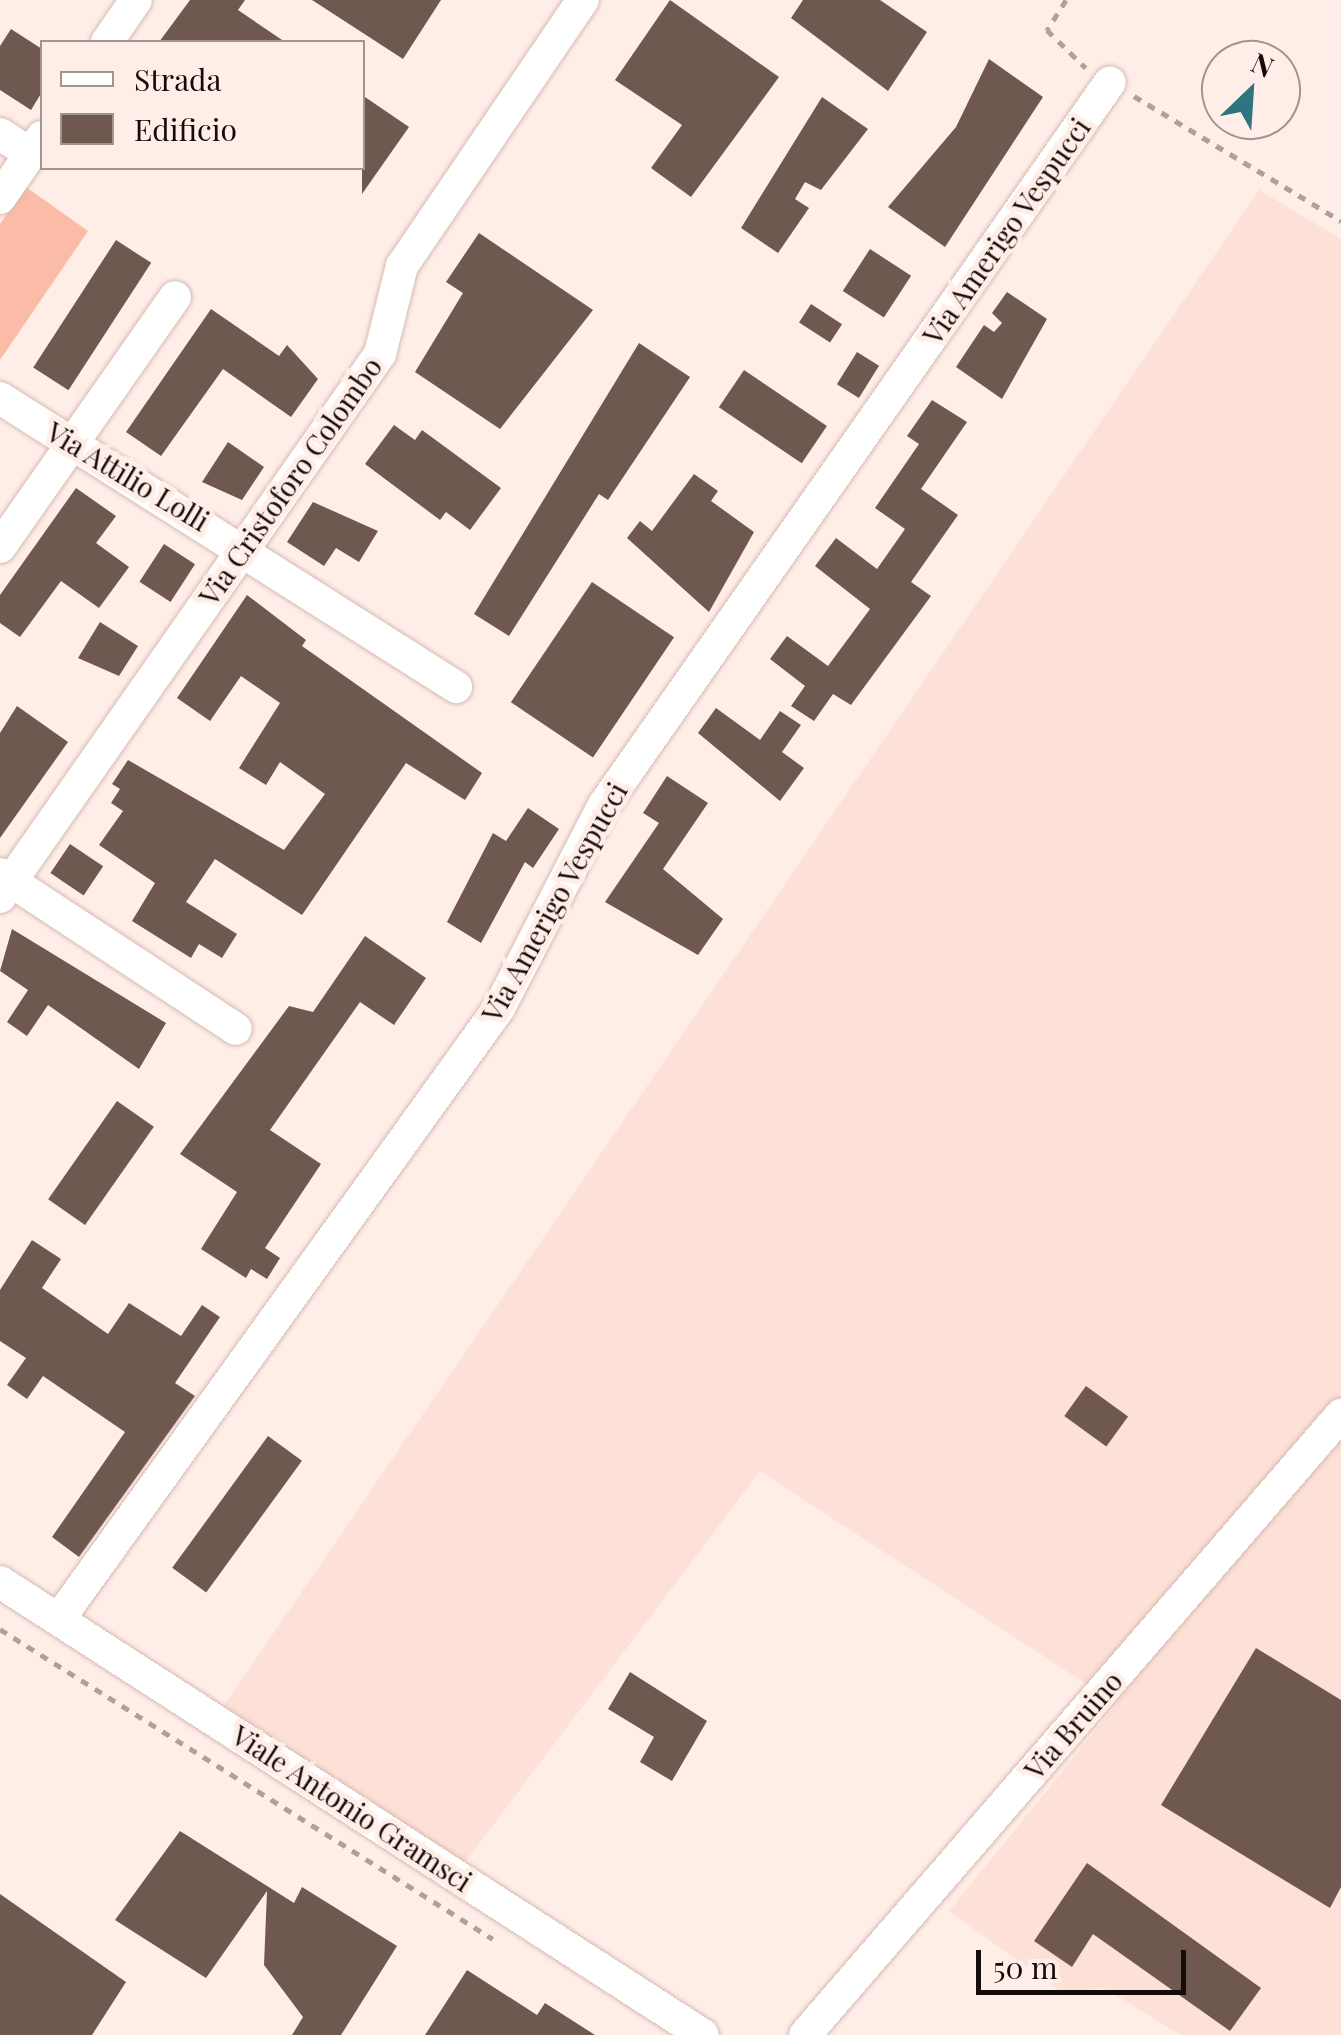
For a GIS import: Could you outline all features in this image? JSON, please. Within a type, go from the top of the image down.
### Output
[{"type":"street","points":[[108,40],[136,0]]},
{"type":"street","name":"Via Cristoforo Colombo","points":[[4,884],[380,354],[402,266],[583,0]]},
{"type":"street","name":"Via Amerigo Vespucci","points":[[59,1619],[498,1008],[604,805],[1110,82]]},
{"type":"street","points":[[0,134],[37,146],[0,198]]},
{"type":"street","points":[[0,547],[175,297]]},
{"type":"street","name":"Via Attilio Lolli","points":[[0,398],[245,547],[456,686]]},
{"type":"street","points":[[4,884],[236,1029]]},
{"type":"street","name":"Via Bruino","points":[[805,2035],[1341,1415]]},
{"type":"street","name":"Viale Antonio Gramsci","points":[[0,1582],[703,2035]]},
{"type":"path","points":[[1066,0],[1046,30],[1110,82],[1341,222]]},
{"type":"path","points":[[0,1629],[496,1941]]},
{"type":"shaded area","points":[[26,187],[88,231],[0,360],[0,224]]},
{"type":"shaded area","points":[[1259,190],[1341,239],[1341,2035],[1181,2035],[1104,1988],[1063,1993],[949,1911],[1117,1704],[760,1471],[460,1869],[221,1710]]},
{"type":"building","points":[[190,0],[245,0],[238,10],[282,40],[160,40]]},
{"type":"building","points":[[312,0],[441,0],[403,59]]},
{"type":"building","points":[[670,0],[779,77],[691,197],[651,168],[682,125],[615,80]]},
{"type":"building","points":[[803,0],[880,0],[927,32],[888,91],[791,18]]},
{"type":"building","points":[[11,29],[40,48],[40,95],[31,110],[0,90],[0,46]]},
{"type":"building","points":[[989,59],[1043,97],[945,247],[888,207],[956,127]]},
{"type":"building","points":[[365,97],[409,127],[362,194],[365,170]]},
{"type":"building","points":[[822,97],[868,129],[821,190],[805,182],[795,199],[809,208],[778,253],[741,228]]},
{"type":"building","points":[[479,233],[593,310],[500,429],[415,372],[463,293],[446,282]]},
{"type":"building","points":[[116,240],[151,263],[68,390],[33,367]]},
{"type":"building","points":[[870,249],[911,276],[884,318],[843,291]]},
{"type":"building","points":[[1007,292],[1047,319],[1002,399],[956,367],[984,325],[994,332],[1002,323],[992,313]]},
{"type":"building","points":[[811,304],[842,324],[830,343],[799,322]]},
{"type":"building","points":[[211,309],[279,356],[287,345],[318,379],[291,417],[223,369],[161,456],[126,432]]},
{"type":"building","points":[[639,343],[690,377],[608,500],[599,494],[509,636],[474,614]]},
{"type":"building","points":[[857,352],[879,366],[859,398],[837,384]]},
{"type":"building","points":[[744,370],[827,426],[802,463],[719,407]]},
{"type":"building","points":[[932,400],[967,422],[921,489],[958,515],[911,582],[931,596],[851,705],[833,694],[814,721],[791,706],[805,686],[770,659],[787,636],[828,666],[870,609],[815,566],[836,538],[877,569],[905,529],[875,508],[919,444],[907,436]]},
{"type":"building","points":[[394,425],[415,440],[422,430],[501,488],[470,530],[446,512],[440,520],[365,464]]},
{"type":"building","points":[[228,442],[264,467],[242,500],[202,482]]},
{"type":"building","points":[[694,474],[718,491],[711,501],[754,532],[709,612],[627,538],[640,521],[652,531]]},
{"type":"building","points":[[76,488],[116,516],[96,543],[129,567],[99,608],[61,581],[20,637],[0,623],[0,595]]},
{"type":"building","points":[[313,502],[378,531],[359,562],[336,548],[324,566],[287,542]]},
{"type":"building","points":[[164,544],[195,564],[171,602],[139,582]]},
{"type":"building","points":[[592,582],[674,637],[593,758],[511,702]]},
{"type":"building","points":[[247,595],[306,640],[302,646],[482,773],[465,800],[406,763],[302,915],[215,859],[186,902],[237,934],[222,958],[199,944],[191,958],[132,921],[155,883],[99,845],[123,811],[111,803],[120,789],[112,784],[128,760],[284,850],[325,794],[280,762],[266,785],[239,768],[280,703],[241,676],[210,721],[177,698]]},
{"type":"building","points":[[100,622],[138,646],[119,676],[78,658]]},
{"type":"building","points":[[17,706],[68,742],[0,838],[0,733]]},
{"type":"building","points":[[716,708],[760,740],[780,711],[801,725],[782,752],[804,768],[780,801],[698,733]]},
{"type":"building","points":[[667,776],[708,803],[663,869],[723,919],[698,955],[605,902],[659,823],[643,813]]},
{"type":"building","points":[[528,808],[559,829],[533,868],[525,862],[481,943],[447,922],[493,833],[506,841]]},
{"type":"building","points":[[70,844],[103,866],[84,895],[50,873]]},
{"type":"building","points":[[12,929],[166,1023],[139,1069],[48,1005],[27,1036],[7,1022],[28,990],[0,971]]},
{"type":"building","points":[[365,936],[426,978],[394,1025],[360,1002],[270,1130],[321,1164],[265,1248],[280,1258],[267,1279],[251,1269],[246,1278],[201,1249],[237,1192],[180,1154],[289,1006],[313,1012]]},
{"type":"building","points":[[117,1101],[154,1127],[85,1225],[48,1199]]},
{"type":"building","points":[[32,1240],[61,1259],[42,1288],[108,1334],[129,1303],[181,1336],[202,1305],[220,1317],[175,1383],[195,1396],[79,1557],[52,1537],[125,1432],[43,1376],[27,1399],[7,1385],[26,1358],[0,1341],[0,1290]]},
{"type":"building","points":[[1086,1386],[1128,1417],[1106,1446],[1064,1416]]},
{"type":"building","points":[[268,1436],[302,1461],[206,1593],[172,1568]]},
{"type":"building","points":[[1256,1648],[1341,1700],[1341,1887],[1330,1908],[1161,1805]]},
{"type":"building","points":[[630,1672],[707,1721],[672,1781],[640,1762],[654,1737],[608,1709]]},
{"type":"building","points":[[180,1831],[294,1903],[302,1887],[397,1946],[341,2035],[292,2035],[303,2017],[264,1965],[267,1891],[206,1978],[115,1920]]},
{"type":"building","points":[[1087,1863],[1261,1988],[1230,2031],[1093,1934],[1072,1967],[1034,1941]]},
{"type":"building","points":[[0,1894],[126,1982],[92,2035],[0,2035]]},
{"type":"building","points":[[467,1970],[537,2015],[545,2003],[595,2035],[425,2035]]}]
